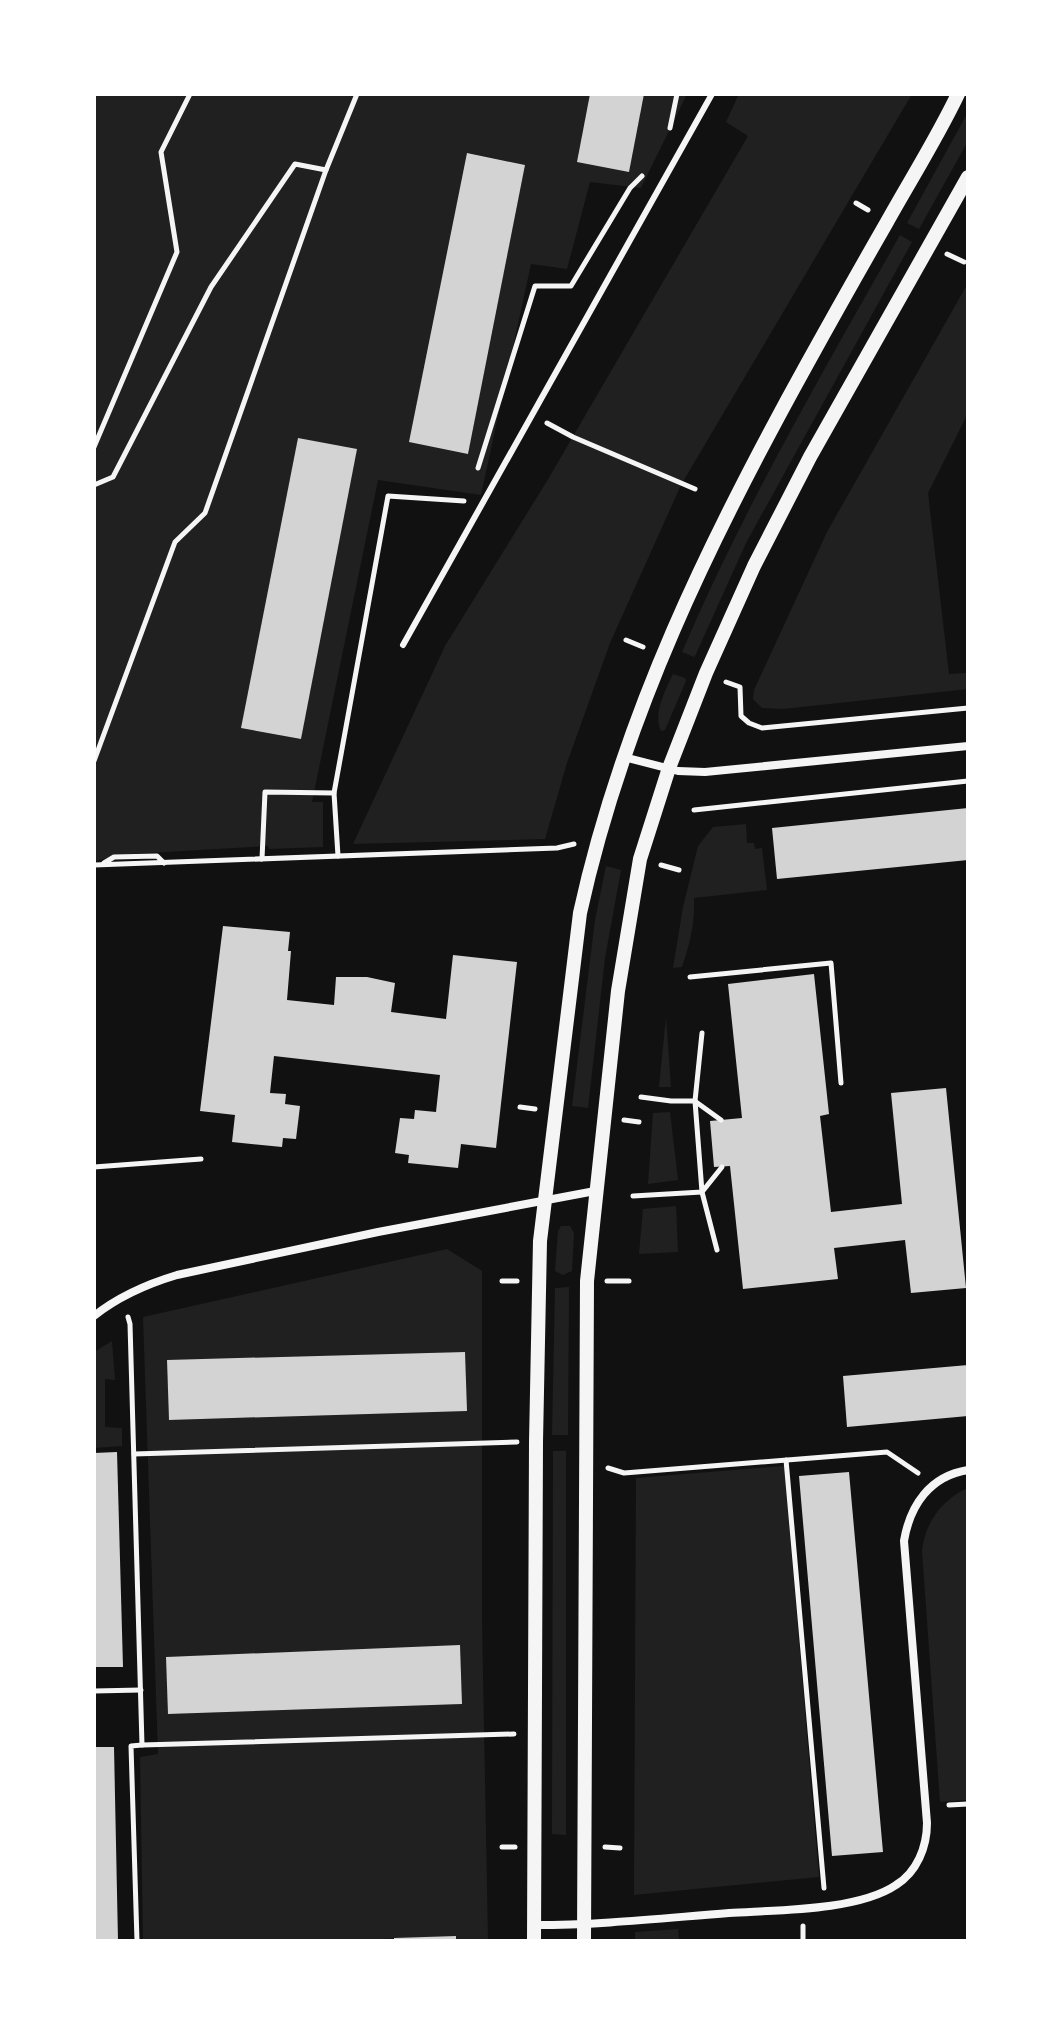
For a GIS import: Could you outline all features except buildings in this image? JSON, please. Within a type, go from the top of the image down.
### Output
[{"type":"street","points":[[534,1941],[538,1325],[544,1199],[580,913],[595,847],[661,655],[727,511],[958,94]]},
{"type":"street","points":[[584,1941],[586,1305],[595,1191],[629,915],[640,859],[669,768],[712,659],[772,530],[968,177]]},
{"type":"street","points":[[624,757],[687,772],[741,770],[968,746]]},
{"type":"street","points":[[94,1316],[121,1297],[177,1275],[365,1234],[595,1191]]},
{"type":"street","points":[[535,1925],[584,1925],[826,1905],[870,1897],[897,1885],[917,1862],[926,1841],[927,1823],[904,1541],[911,1513],[924,1492],[951,1474],[968,1470]]},
{"type":"lane","points":[[403,645],[712,94]]},
{"type":"path","points":[[94,447],[177,252],[161,152],[190,94]]},
{"type":"path","points":[[94,761],[175,542],[205,513],[326,170],[357,94]]},
{"type":"path","points":[[667,141],[677,94]]},
{"type":"path","points":[[94,485],[113,477],[211,287],[295,164],[326,170]]},
{"type":"path","points":[[477,473],[535,286],[571,286],[630,188],[652,167]]},
{"type":"path","points":[[534,413],[573,437],[695,489]]},
{"type":"path","points":[[338,856],[334,793],[388,496],[468,501]]},
{"type":"path","points":[[740,687],[741,716],[762,728],[968,708]]},
{"type":"path","points":[[694,810],[968,781]]},
{"type":"path","points":[[262,859],[265,792],[334,793]]},
{"type":"path","points":[[94,865],[557,848],[579,843]]},
{"type":"path","points":[[690,977],[831,963],[841,1083]]},
{"type":"path","points":[[702,1033],[695,1101],[702,1192],[717,1250]]},
{"type":"path","points":[[641,1097],[695,1101],[721,1120]]},
{"type":"path","points":[[94,1167],[201,1159]]},
{"type":"path","points":[[633,1196],[702,1192],[722,1167]]},
{"type":"path","points":[[121,1297],[130,1324],[142,1745]]},
{"type":"path","points":[[134,1454],[498,1443]]},
{"type":"path","points":[[624,1473],[887,1452],[935,1484]]},
{"type":"path","points":[[786,1460],[826,1905]]},
{"type":"path","points":[[94,1691],[141,1690]]},
{"type":"path","points":[[137,1941],[131,1746],[535,1734]]},
{"type":"path","points":[[949,1805],[968,1804]]},
{"type":"shaded area","points":[[94,94],[590,94],[629,171],[644,94],[687,94],[641,188],[590,182],[567,269],[531,264],[481,495],[378,480],[312,802],[323,802],[323,847],[269,849],[268,846],[130,854],[94,861]],"holes":[[[468,153],[525,165],[468,453],[410,442]],[[298,438],[356,450],[301,739],[241,728]]]},
{"type":"shaded area","points":[[739,94],[912,94],[681,485],[610,643],[567,763],[545,839],[353,844],[445,646],[547,481],[748,136],[726,122]]},
{"type":"shaded area","points":[[968,112],[968,141],[919,229],[907,223]]},
{"type":"shaded area","points":[[900,235],[912,242],[746,543],[696,654],[694,657],[682,652],[758,492]]},
{"type":"shaded area","points":[[968,283],[968,413],[928,493],[949,674],[968,673],[968,689],[783,709],[762,708],[753,699],[754,690],[827,532]]},
{"type":"shaded area","points":[[673,674],[686,681],[665,730],[661,731],[659,710]]},
{"type":"shaded area","points":[[746,824],[747,843],[754,843],[755,849],[762,848],[767,890],[694,898],[693,925],[685,958],[682,967],[673,968],[683,907],[698,846],[713,827]]},
{"type":"shaded area","points":[[606,866],[621,870],[605,958],[588,1108],[572,1106],[595,920]]},
{"type":"shaded area","points":[[666,1017],[671,1087],[659,1087]]},
{"type":"shaded area","points":[[670,1112],[678,1180],[648,1184],[653,1113]]},
{"type":"shaded area","points":[[676,1206],[678,1252],[639,1254],[643,1209]]},
{"type":"shaded area","points":[[561,1226],[570,1226],[574,1233],[572,1271],[563,1275],[555,1271]]},
{"type":"shaded area","points":[[447,1249],[482,1271],[482,1620],[488,1941],[456,1941],[455,1936],[331,1941],[143,1941],[140,1757],[158,1754],[143,1317]],"holes":[[[465,1352],[466,1411],[169,1420],[167,1361]],[[460,1646],[462,1704],[169,1714],[166,1657]]]},
{"type":"shaded area","points":[[569,1287],[568,1435],[552,1435],[555,1288]]},
{"type":"shaded area","points":[[112,1341],[115,1380],[105,1379],[105,1427],[122,1428],[122,1446],[94,1448],[94,1352]]},
{"type":"shaded area","points":[[553,1451],[566,1451],[566,1835],[552,1834]]},
{"type":"shaded area","points":[[784,1466],[819,1877],[634,1895],[636,1478]]},
{"type":"shaded area","points":[[968,1488],[968,1800],[940,1802],[922,1551],[936,1513],[950,1499]]},
{"type":"shaded area","points":[[678,1929],[679,1941],[635,1941],[635,1932]]}]
